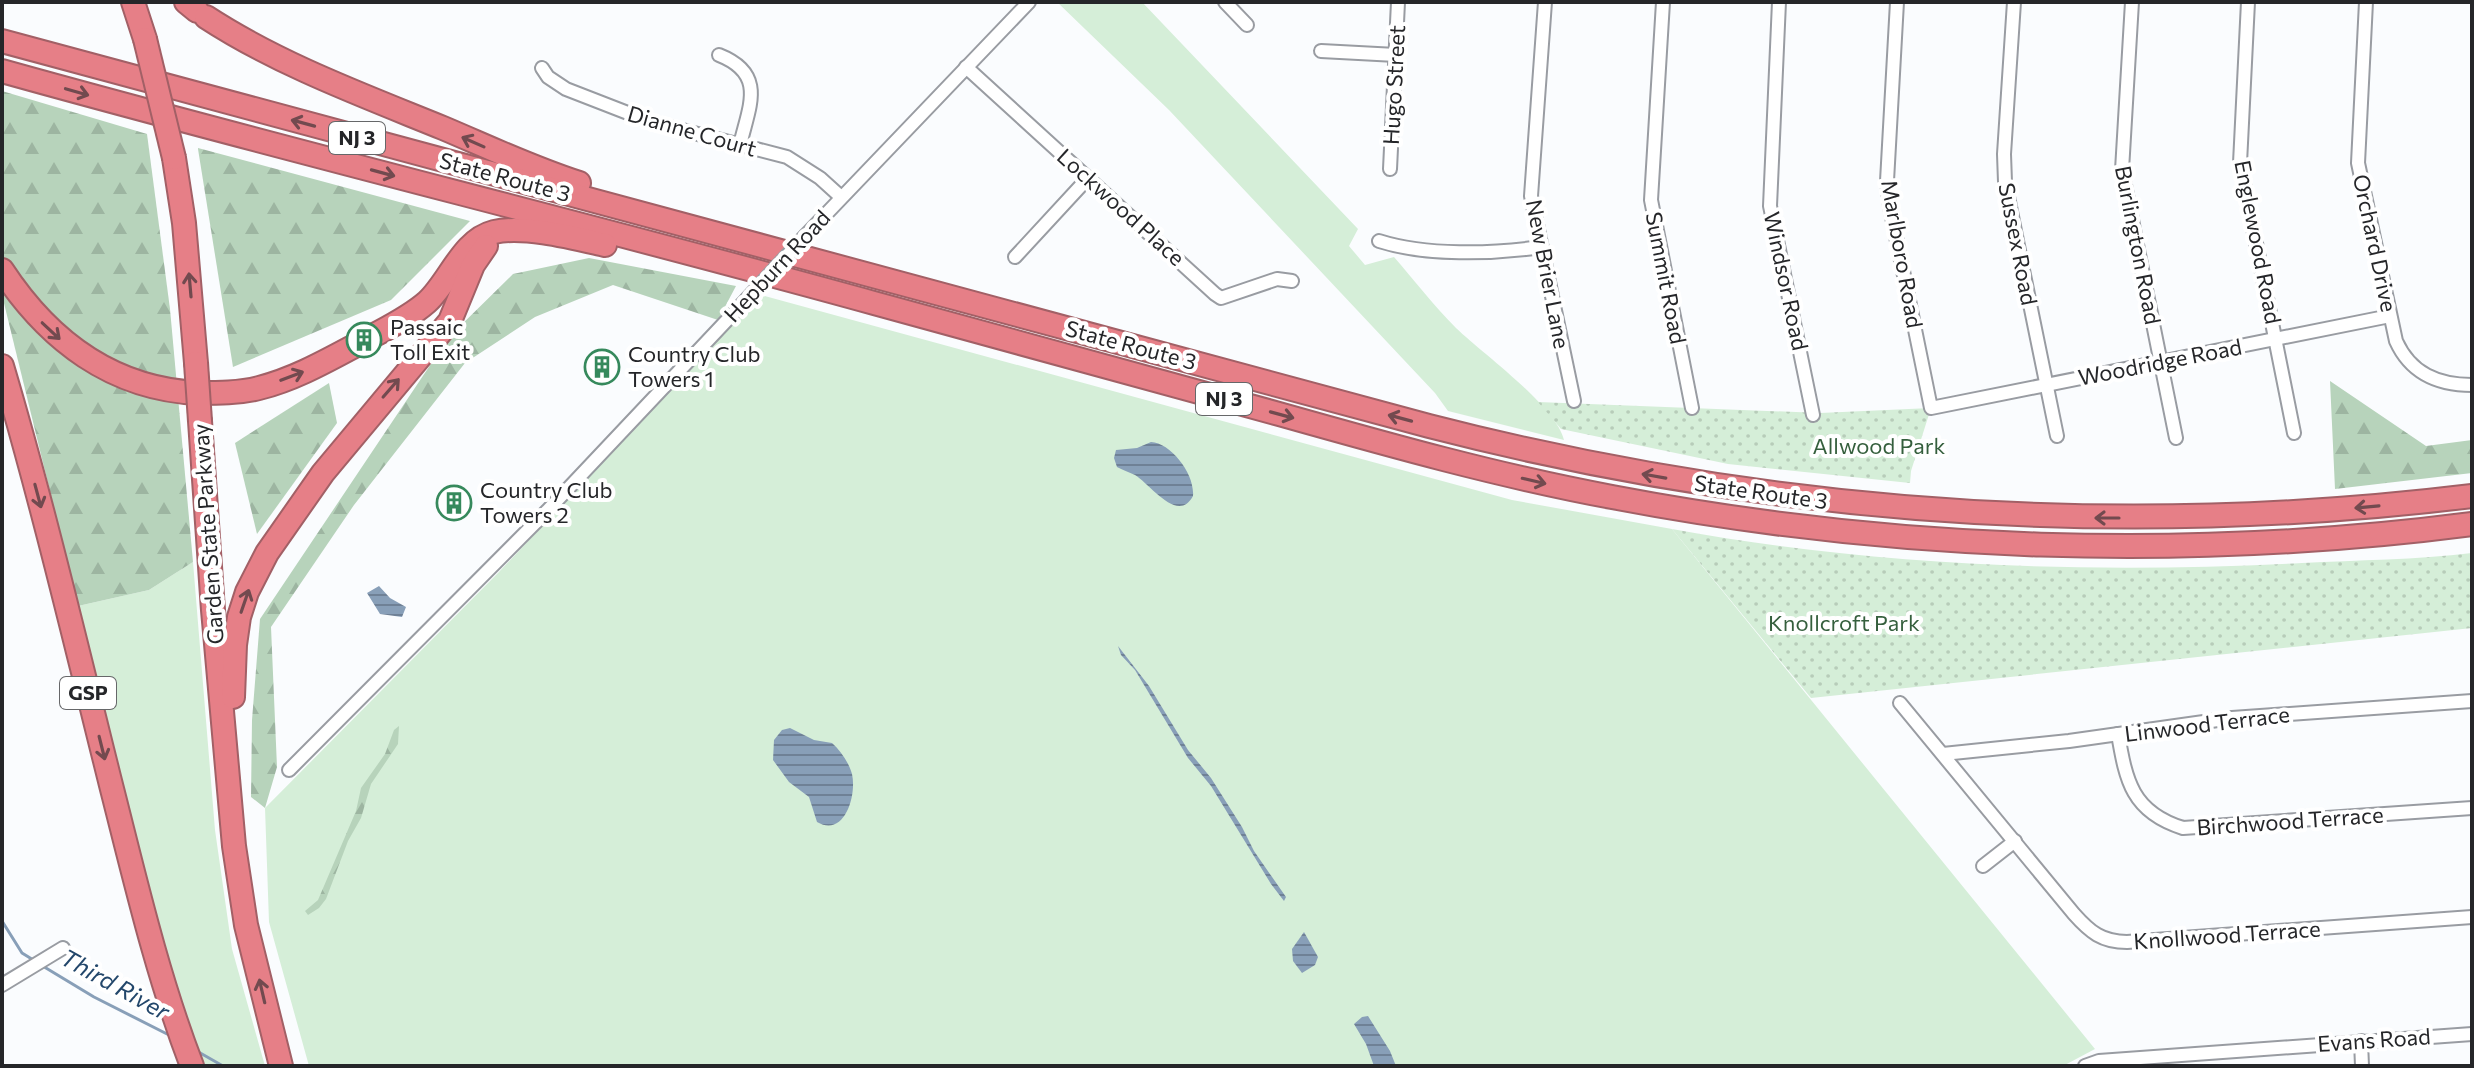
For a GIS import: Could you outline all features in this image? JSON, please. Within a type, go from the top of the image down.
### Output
[{"type":"highway","name":"Garden State Parkway","points":[[132,2],[143,32],[174,158],[184,223],[234,846],[246,925],[281,1066]]},
{"type":"highway","points":[[196,10],[240,39],[360,94],[553,175],[614,194],[703,231]]},
{"type":"highway","name":"State Route 3","points":[[2,41],[1466,435],[1576,461],[1687,482],[1861,505],[2060,517],[2211,517],[2398,504],[2472,493]]},
{"type":"highway","name":"State Route 3","points":[[2,71],[747,268],[1429,455],[1551,485],[1698,512],[1835,531],[2024,545],[2175,547],[2325,540],[2472,524]]},
{"type":"highway","points":[[2,270],[36,317],[71,348],[122,378],[176,392],[221,394],[256,389],[302,373],[364,340],[428,300],[444,284],[466,251],[494,232],[532,232],[626,249],[1022,354],[1157,381]]},
{"type":"highway","points":[[226,761],[233,726],[237,630],[247,592],[258,568],[323,473],[388,391],[450,321],[480,253],[495,237],[513,232]]},
{"type":"highway","name":"GSP","points":[[2,366],[127,852],[175,1020],[192,1065]]},
{"type":"highway","points":[[2,384],[23,442]]},
{"type":"street","name":"Hepburn Road","points":[[289,770],[528,531],[841,197],[1029,2]]},
{"type":"street","points":[[1225,2],[1247,25]]},
{"type":"street","name":"Hugo Street","points":[[1390,169],[1398,2]]},
{"type":"street","name":"New Brier Lane","points":[[1545,2],[1531,196],[1574,401]]},
{"type":"street","name":"Summit Road","points":[[1663,2],[1651,200],[1692,408]]},
{"type":"street","name":"Windsor Road","points":[[1779,2],[1770,206],[1813,415]]},
{"type":"street","name":"Marlboro Road","points":[[1897,2],[1887,181],[1931,408]]},
{"type":"street","name":"Sussex Road","points":[[2014,2],[2003,169],[2057,436]]},
{"type":"street","name":"Burlington Road","points":[[2132,2],[2122,170],[2176,438]]},
{"type":"street","name":"Englewood Road","points":[[2248,2],[2240,163],[2294,433]]},
{"type":"street","name":"Orchard Drive","points":[[2366,2],[2358,163],[2390,316],[2401,352],[2412,367],[2449,385],[2472,385]]},
{"type":"street","points":[[1321,51],[1396,55]]},
{"type":"street","points":[[719,55],[739,63],[750,79],[751,100],[740,145]]},
{"type":"street","name":"Lockwood Place","points":[[966,67],[1221,298],[1277,279],[1292,281]]},
{"type":"street","name":"Dianne Court","points":[[542,68],[548,77],[566,89],[651,122],[799,162],[841,197]]},
{"type":"street","points":[[1015,257],[1088,178]]},
{"type":"street","points":[[1379,241],[1396,246],[1453,250],[1510,251],[1541,247]]},
{"type":"street","name":"Woodridge Road","points":[[1931,408],[2390,316]]},
{"type":"street","name":"Linwood Terrace","points":[[1943,754],[2232,718],[2472,701]]},
{"type":"street","name":"Knollwood Terrace","points":[[1900,703],[2096,936],[2115,942],[2472,917]]},
{"type":"street","name":"Birchwood Terrace","points":[[2118,734],[2125,774],[2136,797],[2155,816],[2183,828],[2472,808]]},
{"type":"street","points":[[1983,866],[2015,841]]},
{"type":"street","points":[[2,985],[63,948]]},
{"type":"street","name":"Evans Road","points":[[2085,1066],[2099,1061],[2172,1061],[2361,1041],[2472,1034]]},
{"type":"street","points":[[2361,1041],[2362,1066]]},
{"type":"green space","points":[[1057,2],[1142,2],[1358,229],[1349,246],[1365,265],[1394,257],[1456,328],[1548,412],[1564,440],[1448,411],[1435,393],[1169,110]]},
{"type":"green space","points":[[2,91],[147,134],[170,309],[193,562],[149,590],[78,606],[2,295]]},
{"type":"green space","points":[[198,148],[470,221],[391,300],[233,367]]},
{"type":"green space","points":[[589,258],[736,286],[718,320],[613,285],[535,317],[465,363],[354,505],[271,627],[277,767],[265,808],[251,797],[252,720],[260,619],[449,337],[513,274]]},
{"type":"green space","points":[[761,295],[1512,500],[1672,529],[2095,1049],[2063,1066],[309,1066],[269,922],[265,808],[498,573]]},
{"type":"green space","points":[[2330,381],[2426,446],[2472,440],[2472,473],[2335,489]]},
{"type":"green space","points":[[329,383],[337,423],[257,534],[235,443]]},
{"type":"green space","name":"Allwood Park","points":[[1538,402],[1820,413],[1931,408],[1910,483],[1728,464],[1561,429]]},
{"type":"green space","name":"Knollcroft Park","points":[[1672,529],[1828,552],[2065,567],[2223,566],[2472,553],[2472,628],[1811,698]]},
{"type":"green space","points":[[193,562],[215,830],[232,949],[265,1066],[201,1066],[176,998],[78,606],[149,590]]},
{"type":"green space","points":[[399,726],[398,744],[371,784],[361,818],[348,841],[326,899],[308,915],[305,911],[318,900],[356,811],[361,788],[385,754],[394,730]]},
{"type":"water","points":[[1151,442],[1174,454],[1186,470],[1193,487],[1193,496],[1187,504],[1180,506],[1164,500],[1135,475],[1117,467],[1114,458],[1116,450],[1137,448]]},
{"type":"water","points":[[379,586],[390,598],[406,607],[402,617],[380,614],[367,593]]},
{"type":"water","points":[[1118,646],[1149,686],[1188,750],[1211,778],[1254,851],[1286,897],[1284,901],[1211,786],[1188,758]]},
{"type":"water","points":[[790,728],[814,740],[832,743],[849,766],[853,783],[850,803],[841,820],[835,824],[817,822],[809,797],[789,782],[773,760],[774,740],[782,730]]},
{"type":"water","points":[[1304,932],[1318,957],[1315,965],[1302,973],[1293,961],[1292,949]]},
{"type":"water","points":[[1368,1016],[1396,1066],[1374,1066],[1354,1024]]},
{"type":"waterway","name":"Third River","points":[[2,921],[22,953],[35,961]]},
{"type":"waterway","name":"Third River","points":[[41,965],[94,997],[171,1036]]},
{"type":"waterway","name":"Third River","points":[[195,1050],[223,1066]]},
{"type":"place","name":"Passaic Toll Exit","points":[[364,340]]},
{"type":"place","name":"Country Club Towers 1","points":[[602,367]]},
{"type":"place","name":"Country Club Towers 2","points":[[454,503]]}]
